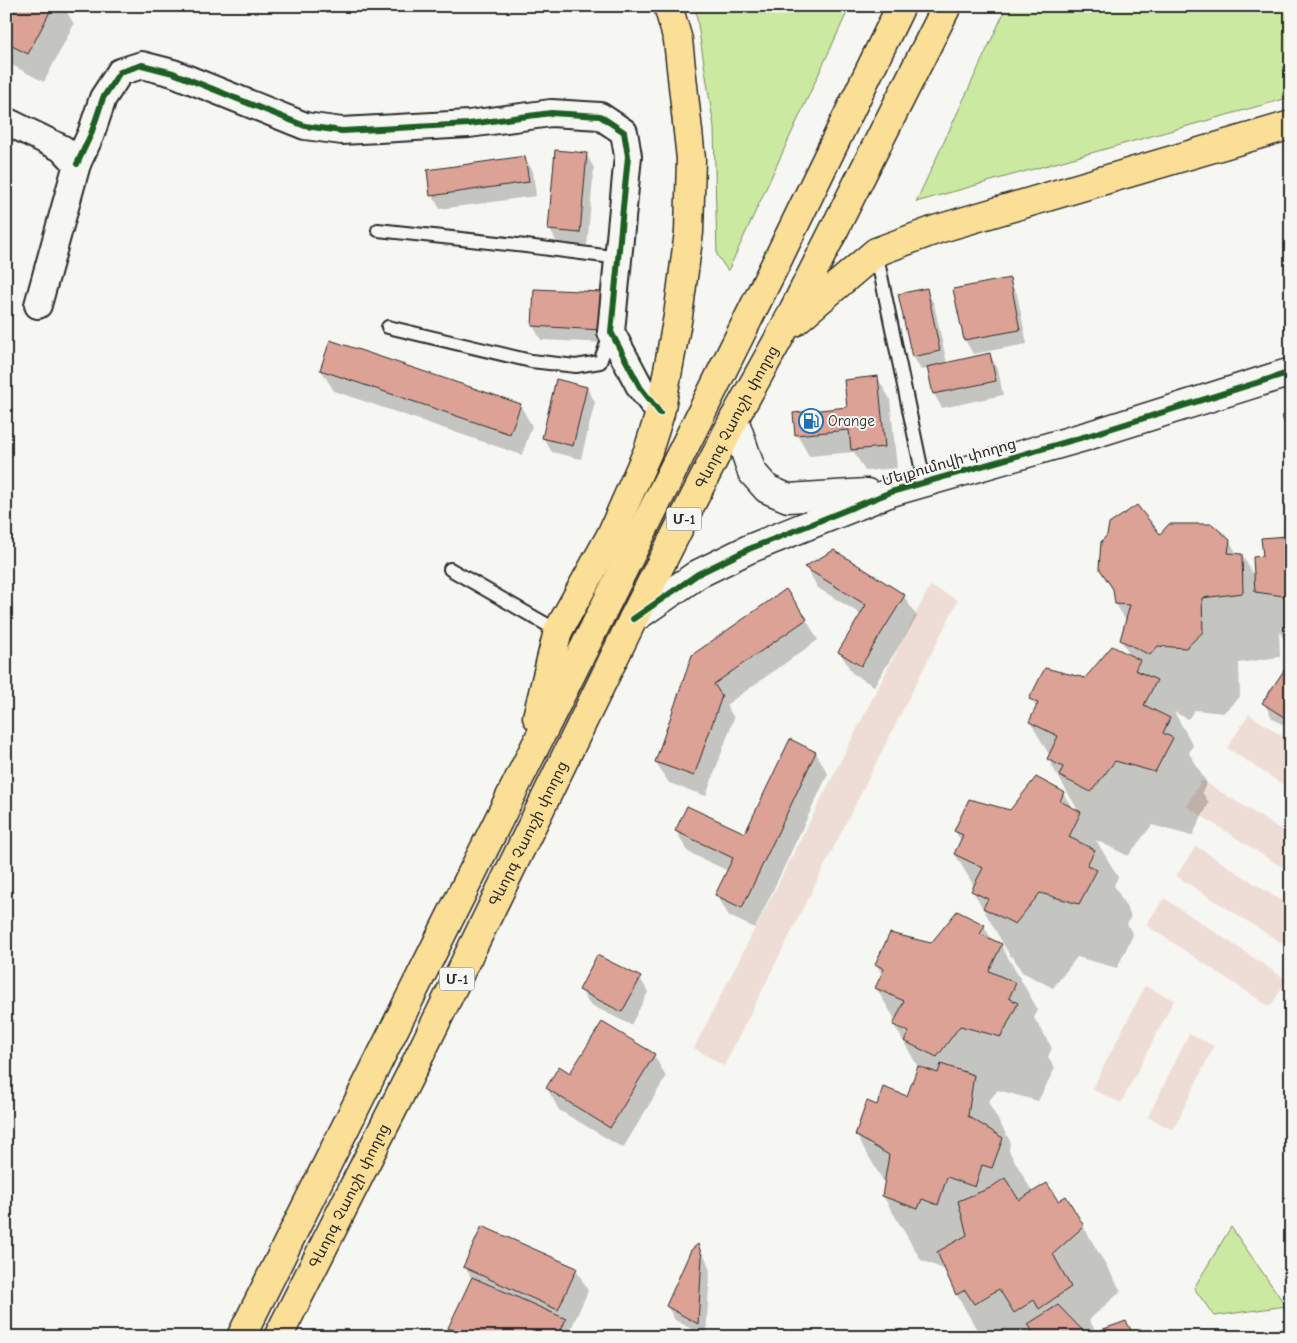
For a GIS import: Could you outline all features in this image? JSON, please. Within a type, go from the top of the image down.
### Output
[{"type":"highway","points":[[526,766],[558,631],[611,535],[648,451],[660,413],[678,316],[690,232],[691,159],[686,104],[678,40],[668,6]]},
{"type":"highway","points":[[526,766],[767,281],[901,6]]},
{"type":"highway","name":"Գևորգ Չաուշի փողոց","points":[[278,1337],[410,1075],[633,619],[734,419],[783,332],[947,6]]},
{"type":"highway","points":[[783,332],[876,252],[938,229],[1291,125]]},
{"type":"highway","name":"Մ-1","points":[[241,1337],[526,766]]},
{"type":"street","points":[[38,305],[77,164],[91,134],[103,98],[120,72],[142,65],[173,73],[305,126],[342,131],[469,124],[551,113],[600,116],[624,132],[628,156],[620,258],[611,332],[640,386],[660,413]]},
{"type":"street","points":[[6,121],[63,149],[77,164]]},
{"type":"street","name":"Մելքումովի փողոց","points":[[633,619],[698,574],[749,550],[890,492],[1087,436],[1291,372]]},
{"type":"street","name":"Մելքումովի փողոց","points":[[734,419],[752,472],[767,489],[788,498],[890,492]]},
{"type":"lane","points":[[378,230],[620,258]]},
{"type":"lane","points":[[876,252],[924,481]]},
{"type":"lane","points":[[388,327],[531,361],[576,366],[600,362],[611,332]]},
{"type":"lane","points":[[450,569],[558,631]]},
{"type":"shaded area","points":[[930,586],[958,600],[724,1066],[694,1048]]},
{"type":"shaded area","points":[[1249,714],[1291,742],[1291,790],[1227,748]]},
{"type":"shaded area","points":[[1202,780],[1291,836],[1291,873],[1186,806]]},
{"type":"shaded area","points":[[1196,846],[1291,907],[1291,949],[1176,876]]},
{"type":"shaded area","points":[[1164,898],[1287,980],[1270,1007],[1146,925]]},
{"type":"shaded area","points":[[1145,986],[1174,1000],[1121,1103],[1092,1089]]},
{"type":"shaded area","points":[[1189,1034],[1214,1046],[1173,1130],[1148,1117]]},
{"type":"green space","points":[[695,6],[850,6],[728,271],[717,255],[714,127]]},
{"type":"green space","points":[[1007,6],[1291,6],[1291,97],[916,202]]},
{"type":"green space","points":[[1231,1227],[1286,1306],[1214,1316],[1194,1288]]},
{"type":"green space","points":[[1291,1328],[1291,1337],[1222,1337]]},
{"type":"building","points":[[6,6],[53,6],[28,54],[6,43]]},
{"type":"building","points":[[555,150],[587,153],[580,233],[548,230]]},
{"type":"building","points":[[525,156],[529,182],[430,196],[427,170]]},
{"type":"building","points":[[1010,278],[1020,330],[964,340],[953,289]]},
{"type":"building","points":[[927,288],[940,351],[912,357],[898,294]]},
{"type":"building","points":[[534,289],[603,292],[601,330],[532,326]]},
{"type":"building","points":[[330,340],[521,404],[510,434],[320,370]]},
{"type":"building","points":[[990,353],[996,381],[933,394],[927,367]]},
{"type":"building","points":[[878,376],[885,447],[851,450],[849,430],[795,435],[793,413],[847,407],[844,380]]},
{"type":"building","points":[[556,379],[587,387],[573,446],[542,438]]},
{"type":"building","points":[[1291,413],[1291,438],[1289,438],[1282,416]]},
{"type":"building","points":[[1285,504],[1291,504],[1291,597],[1255,592],[1253,557],[1263,556],[1261,538],[1287,536]]},
{"type":"building","points":[[1137,505],[1160,534],[1169,524],[1212,524],[1230,540],[1228,553],[1242,554],[1243,593],[1202,598],[1203,632],[1186,648],[1158,646],[1150,655],[1120,640],[1130,605],[1115,604],[1113,589],[1099,568],[1101,542],[1107,535],[1109,524]]},
{"type":"building","points":[[834,550],[905,595],[861,666],[838,652],[866,605],[804,567]]},
{"type":"building","points":[[786,589],[807,619],[714,684],[722,696],[694,776],[655,762],[692,655]]},
{"type":"building","points":[[1112,646],[1140,660],[1135,670],[1157,680],[1144,705],[1170,718],[1163,733],[1173,738],[1155,772],[1115,761],[1091,792],[1059,776],[1063,767],[1047,759],[1058,736],[1029,722],[1038,703],[1029,699],[1045,668],[1085,678]]},
{"type":"building","points":[[1287,666],[1291,669],[1290,721],[1262,703]]},
{"type":"building","points":[[790,739],[816,752],[742,908],[715,895],[733,858],[675,831],[687,806],[745,833]]},
{"type":"building","points":[[1036,777],[1064,792],[1060,801],[1081,812],[1069,837],[1095,850],[1087,865],[1097,870],[1079,904],[1040,893],[1015,924],[983,908],[988,899],[971,891],[983,868],[954,854],[963,835],[954,831],[969,799],[1010,810]]},
{"type":"building","points":[[957,911],[985,925],[980,934],[1002,944],[989,971],[1016,983],[1009,998],[1018,1003],[1001,1037],[960,1026],[937,1057],[904,1041],[909,1032],[893,1025],[904,1001],[875,988],[884,969],[875,964],[890,933],[931,943]]},
{"type":"building","points":[[597,955],[641,977],[622,1012],[579,990]]},
{"type":"building","points":[[602,1022],[655,1054],[610,1128],[546,1088],[559,1066],[570,1073]]},
{"type":"building","points":[[941,1064],[974,1075],[968,1116],[1003,1138],[992,1168],[982,1165],[975,1187],[947,1177],[938,1205],[922,1199],[918,1209],[882,1196],[889,1155],[855,1135],[867,1101],[877,1105],[883,1087],[907,1096],[918,1066],[938,1073]]},
{"type":"building","points":[[1005,1178],[1019,1200],[1047,1183],[1058,1201],[1066,1196],[1084,1226],[1053,1254],[1071,1287],[1039,1309],[1034,1300],[1014,1313],[999,1289],[974,1304],[965,1290],[956,1295],[937,1252],[967,1235],[958,1201],[990,1188]]},
{"type":"building","points":[[482,1226],[577,1268],[558,1310],[463,1267]]},
{"type":"building","points":[[698,1244],[702,1256],[698,1324],[666,1306],[691,1250]]},
{"type":"building","points":[[472,1277],[566,1319],[558,1337],[469,1337],[448,1328]]},
{"type":"building","points":[[1058,1305],[1087,1335],[1126,1321],[1135,1337],[1026,1337],[1033,1332],[1028,1324]]},
{"type":"building","points":[[901,1329],[907,1337],[890,1337]]},
{"type":"cycle path","points":[[77,164],[91,134],[103,98],[120,72],[142,65],[173,73],[305,126],[342,131],[469,124],[551,113],[600,116],[624,132],[628,156],[611,332],[640,387],[660,413]]},
{"type":"cycle path","points":[[633,619],[698,574],[749,549],[891,492],[1087,436],[1291,372]]},
{"type":"place","name":"Orange","points":[[811,421]]}]
